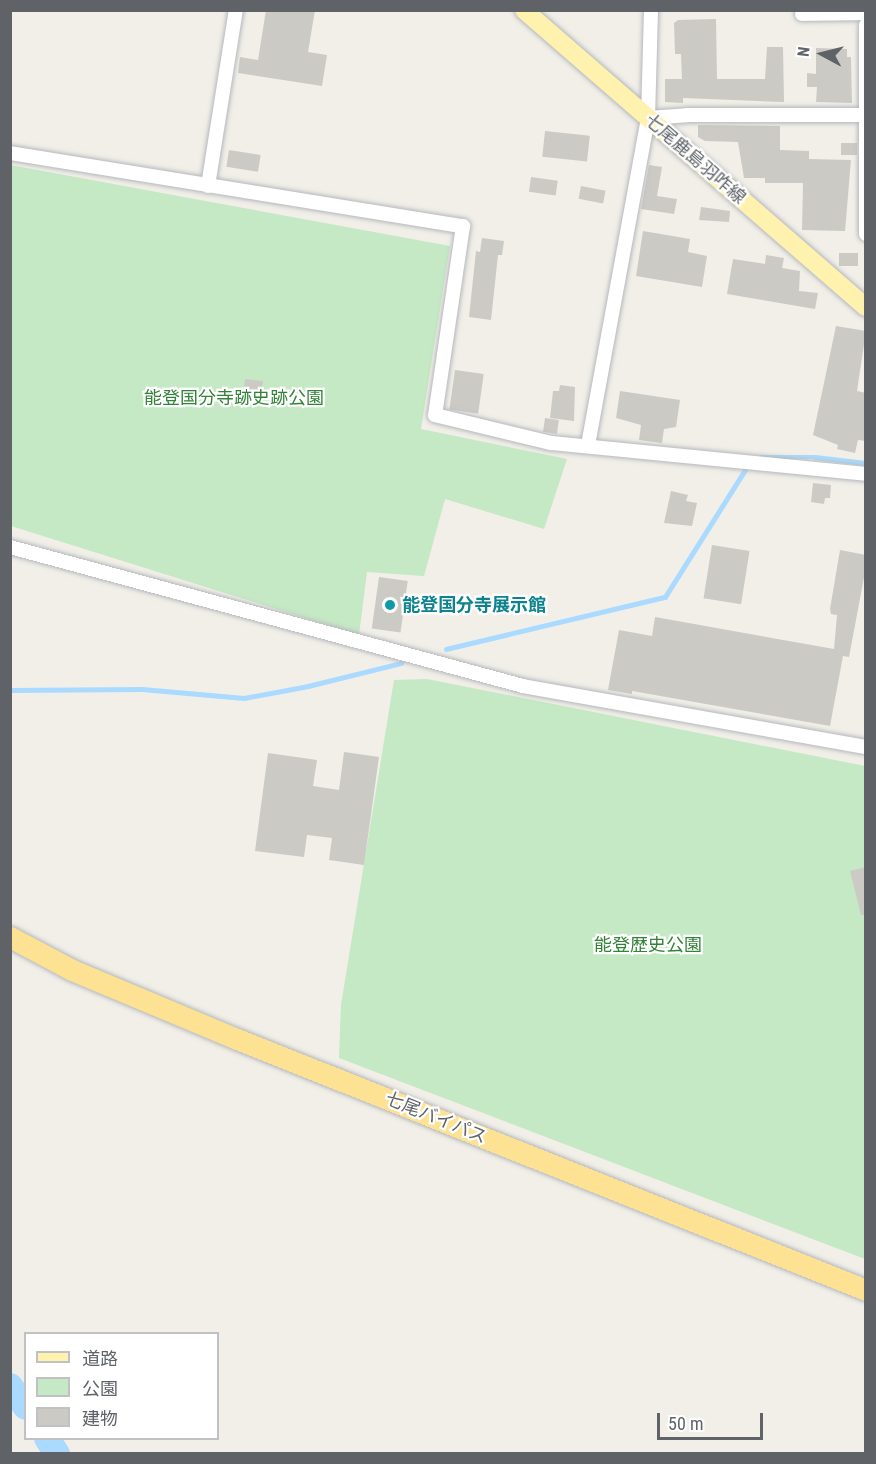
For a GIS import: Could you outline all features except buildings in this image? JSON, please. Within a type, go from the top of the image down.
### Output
[{"type":"highway","name":"七尾バイパス","points":[[10,936],[72,970],[237,1039],[866,1290]]},
{"type":"main road","name":"七尾鹿島羽咋線","points":[[524,10],[866,307]]},
{"type":"street","points":[[208,186],[236,10]]},
{"type":"street","points":[[588,445],[648,118],[651,10]]},
{"type":"street","points":[[802,14],[866,13]]},
{"type":"street","points":[[866,24],[866,234]]},
{"type":"street","points":[[648,118],[865,115]]},
{"type":"street","points":[[10,153],[463,226],[435,415],[550,443],[866,474]]},
{"type":"street","points":[[10,547],[523,686],[866,747]]},
{"type":"green space","name":"能登国分寺跡史跡公園","points":[[10,165],[450,246],[421,429],[567,459],[544,529],[445,499],[424,576],[367,572],[359,635],[11,526]]},
{"type":"green space","name":"能登歴史公園","points":[[427,679],[865,766],[865,1259],[339,1058],[341,1005],[394,680]]},
{"type":"waterway","points":[[761,457],[815,457],[866,463]]},
{"type":"waterway","points":[[446,649],[665,597],[747,467]]},
{"type":"waterway","points":[[10,690],[142,689],[244,698],[308,686],[401,663]]},
{"type":"waterway","points":[[10,1386],[24,1404]]},
{"type":"waterway","points":[[48,1440],[57,1454]]},
{"type":"place","name":"能登国分寺展示館","points":[[390,605]]}]
